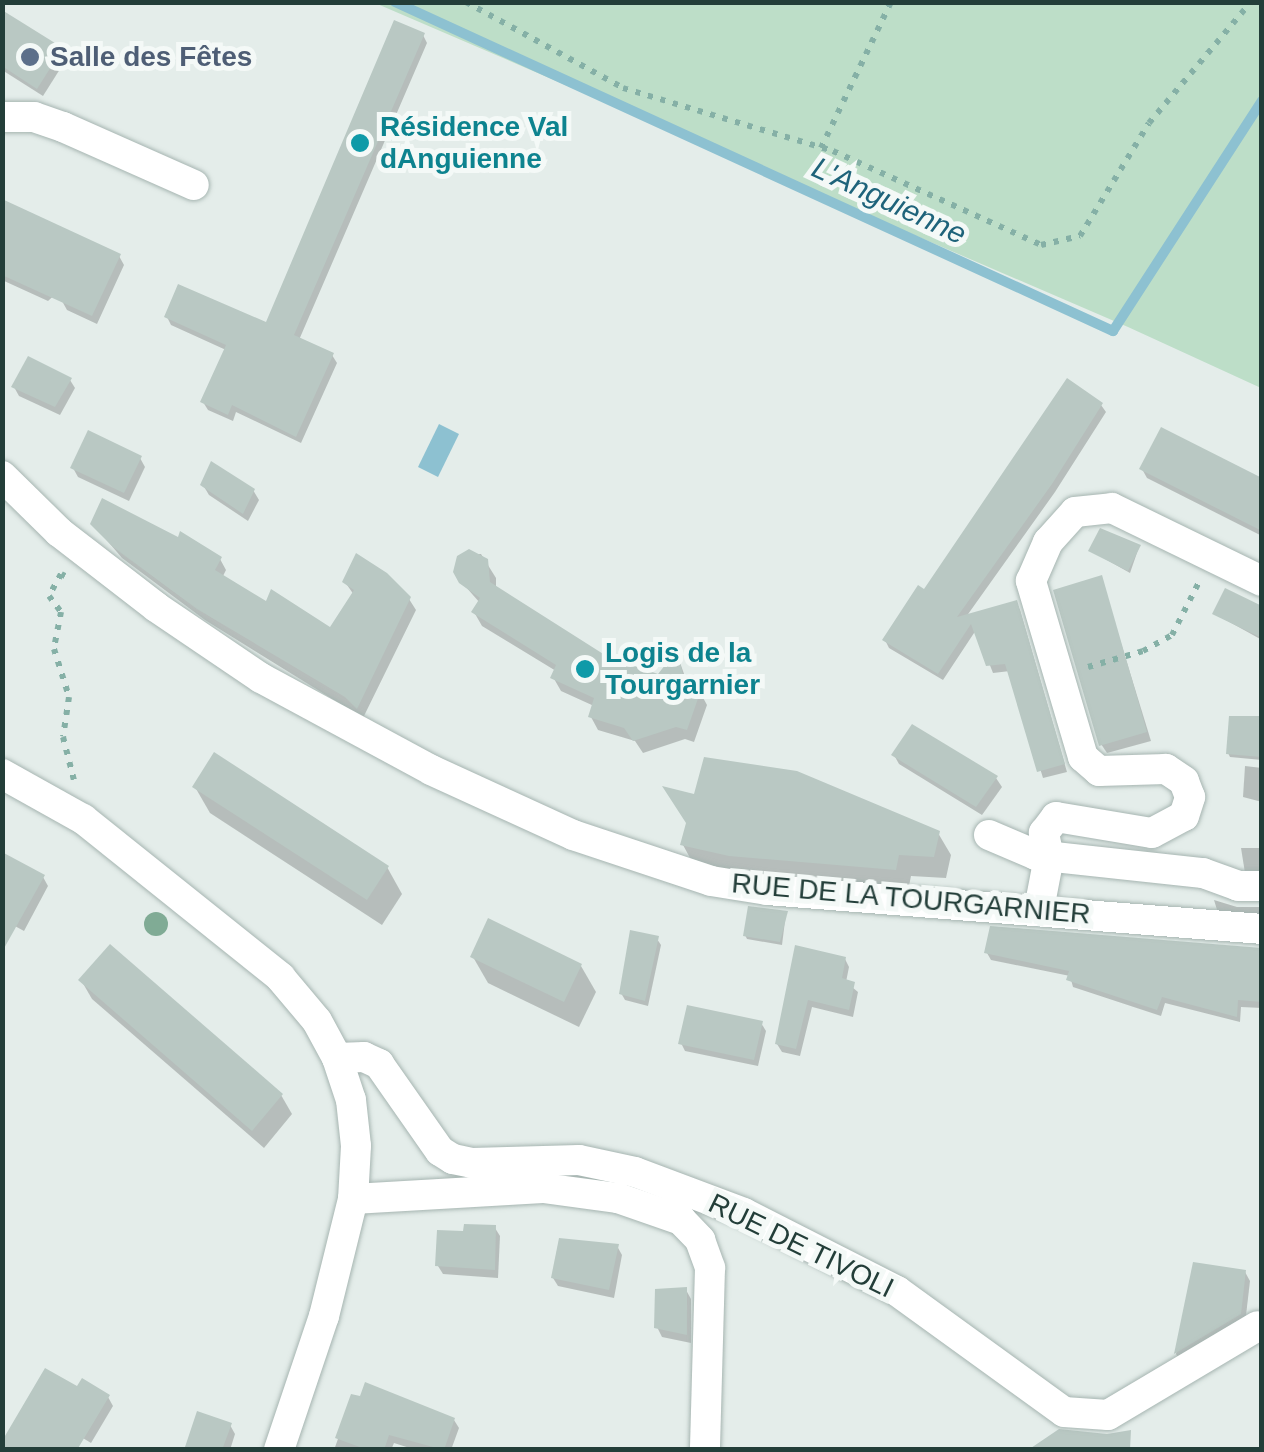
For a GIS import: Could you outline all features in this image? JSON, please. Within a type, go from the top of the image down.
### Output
[{"type":"street","points":[[2,118],[34,116],[194,186]]},
{"type":"street","name":"RUE DE LA TOURGARNIER","points":[[5,483],[156,607],[261,678],[431,770],[573,835],[712,881],[767,890],[1262,929]]},
{"type":"street","points":[[1039,909],[1049,857],[1044,833],[1056,817],[1152,833],[1184,816],[1190,797],[1184,781],[1166,769],[1099,771],[1083,757],[1031,582],[1048,542],[1076,512],[1112,508],[1262,581]]},
{"type":"street","points":[[2,774],[83,819],[280,977],[318,1021],[337,1058],[351,1100],[356,1146],[353,1199],[324,1316],[279,1450]]},
{"type":"street","points":[[989,834],[1049,857],[1203,874],[1238,886],[1262,886]]},
{"type":"street","points":[[1082,912],[1088,864]]},
{"type":"street","name":"RUE DE TIVOLI","points":[[337,1058],[364,1057],[378,1064],[440,1151],[453,1158],[472,1163],[579,1160],[636,1172],[744,1214],[897,1291],[1064,1412],[1108,1416],[1258,1326]]},
{"type":"street","points":[[353,1199],[543,1188],[618,1198],[681,1220],[700,1240],[710,1268],[705,1450]]},
{"type":"path","points":[[466,2],[622,88],[821,148],[1042,245],[1080,236],[1149,123],[1252,2]]},
{"type":"path","points":[[821,148],[892,2]]},
{"type":"path","points":[[1059,675],[1144,651],[1172,635],[1212,557]]},
{"type":"path","points":[[63,737],[69,697],[54,649],[61,612],[49,596],[61,574],[78,585]]},
{"type":"green space","points":[[375,3],[1261,3],[1261,388],[1128,327]]},
{"type":"water","points":[[439,424],[459,434],[438,477],[418,467]]},
{"type":"building","name":"Salle des Fêtes","points":[[2,10],[63,48],[37,89],[2,66]]},
{"type":"building","points":[[394,20],[425,33],[294,335],[334,353],[296,437],[232,405],[228,415],[200,402],[226,345],[164,317],[178,284],[266,322]]},
{"type":"building","points":[[2,199],[121,254],[92,316],[2,275]]},
{"type":"building","points":[[28,356],[72,378],[55,407],[11,387]]},
{"type":"building","points":[[1067,378],[1103,403],[1052,484],[957,617],[1017,600],[1065,764],[1037,772],[1005,664],[986,666],[971,624],[938,674],[882,640],[918,585],[924,589]]},
{"type":"building","points":[[1161,427],[1262,478],[1262,531],[1139,469]]},
{"type":"building","points":[[88,430],[142,456],[124,493],[70,468]]},
{"type":"building","points":[[211,461],[255,489],[243,514],[200,485]]},
{"type":"building","points":[[102,498],[178,537],[180,531],[222,557],[215,570],[266,601],[271,589],[330,627],[354,590],[342,582],[356,553],[387,573],[411,597],[357,709],[345,697],[197,609],[113,547],[90,524]]},
{"type":"building","points":[[1100,528],[1141,545],[1128,571],[1088,551]]},
{"type":"building","points":[[469,549],[488,559],[490,582],[608,657],[658,674],[677,650],[685,683],[701,690],[687,730],[676,727],[633,741],[624,728],[588,717],[594,698],[550,678],[556,665],[471,612],[480,598],[459,583],[453,572],[457,556]]},
{"type":"building","points":[[1102,575],[1147,732],[1099,746],[1053,590]]},
{"type":"building","points":[[1225,588],[1262,606],[1262,638],[1212,614]]},
{"type":"building","points":[[1229,716],[1262,716],[1262,757],[1226,754]]},
{"type":"building","points":[[912,724],[998,776],[976,807],[891,755]]},
{"type":"building","points":[[214,752],[389,866],[367,900],[192,787]]},
{"type":"building","points":[[704,757],[797,771],[940,831],[934,857],[899,855],[896,870],[729,856],[680,845],[686,823],[662,786],[694,794]]},
{"type":"building","points":[[2,852],[45,875],[2,952]]},
{"type":"building","points":[[748,906],[788,911],[780,942],[743,936]]},
{"type":"building","points":[[488,918],[582,964],[564,1002],[470,957]]},
{"type":"building","points":[[990,926],[1262,948],[1262,1002],[1238,1000],[1237,1017],[1162,997],[1157,1010],[1066,980],[1069,971],[984,953]]},
{"type":"building","points":[[630,930],[659,936],[645,1001],[619,994]]},
{"type":"building","points":[[110,944],[283,1094],[252,1131],[78,980]]},
{"type":"building","points":[[795,945],[846,957],[842,978],[855,982],[849,1010],[808,1000],[796,1049],[775,1044]]},
{"type":"building","points":[[687,1005],[763,1021],[754,1060],[678,1044]]},
{"type":"building","points":[[464,1224],[496,1225],[495,1270],[435,1266],[437,1230],[463,1231]]},
{"type":"building","points":[[559,1238],[619,1244],[609,1290],[551,1278]]},
{"type":"building","points":[[1193,1262],[1246,1270],[1241,1314],[1174,1354]]},
{"type":"building","points":[[687,1287],[687,1335],[654,1328],[655,1289]]},
{"type":"building","points":[[45,1368],[77,1386],[82,1378],[110,1395],[77,1450],[2,1450],[2,1441]]},
{"type":"building","points":[[365,1382],[455,1418],[444,1450],[389,1435],[384,1450],[368,1450],[335,1438],[351,1394],[360,1396]]},
{"type":"building","points":[[197,1411],[232,1423],[222,1450],[184,1450]]},
{"type":"building","points":[[1059,1429],[1107,1434],[1131,1430],[1130,1450],[1028,1450]]},
{"type":"waterway","name":"L'Anguienne","points":[[395,2],[1113,331],[1262,101]]},
{"type":"place","name":"Salle des Fêtes","points":[[30,57]]},
{"type":"place","name":"Résidence Val dAnguienne","points":[[360,143]]},
{"type":"place","name":"Logis de la Tourgarnier","points":[[585,669]]}]
